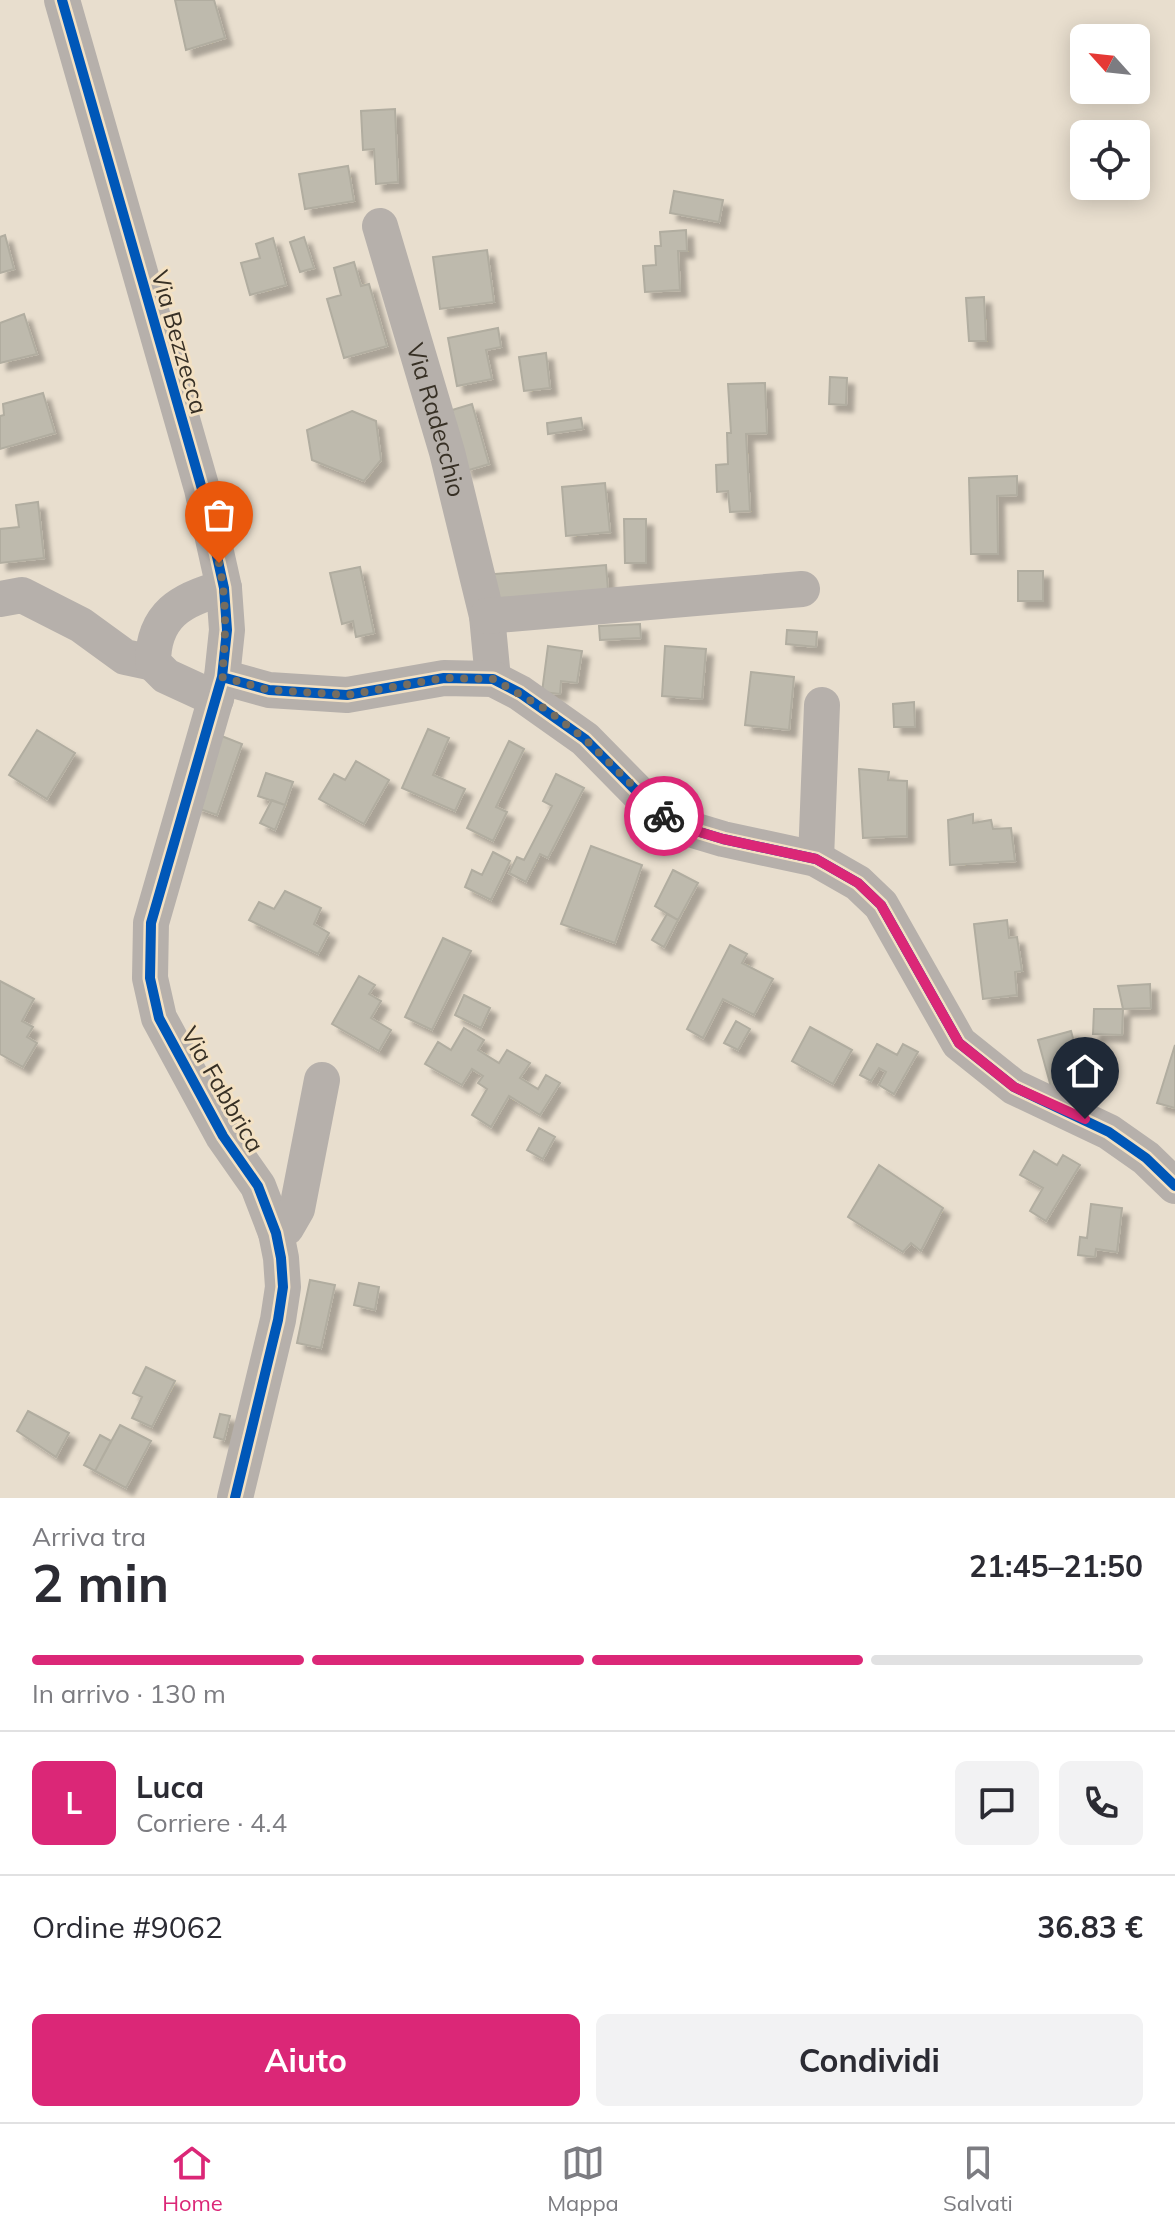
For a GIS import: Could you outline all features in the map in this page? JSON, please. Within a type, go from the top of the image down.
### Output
[{"type":"street","name":"Via Bezzecca","points":[[62,0],[202,489],[224,588],[227,630],[219,688]]},
{"type":"street","name":"Via Radecchio","points":[[380,226],[447,452],[487,616],[493,679]]},
{"type":"street","points":[[153,663],[153,645],[168,613],[198,595],[224,588]]},
{"type":"street","points":[[487,616],[802,589]]},
{"type":"street","points":[[0,599],[22,595],[81,625],[125,657],[153,663],[166,676],[219,688],[347,695],[444,678],[493,679],[547,710],[585,739],[659,814],[671,821],[723,839],[816,859],[858,883],[881,905],[959,1043],[1014,1087],[1109,1132],[1146,1158],[1175,1186]]},
{"type":"street","name":"Via Fabbrica","points":[[219,688],[151,923],[150,978],[159,1018],[223,1136],[258,1186],[276,1233],[281,1258],[281,1298],[235,1498]]},
{"type":"street","points":[[816,859],[822,705]]},
{"type":"street","points":[[276,1233],[286,1228],[297,1209],[322,1080]]},
{"type":"building","points":[[175,0],[214,0],[225,38],[186,50]]},
{"type":"building","points":[[395,109],[398,182],[376,184],[374,149],[363,150],[361,111]]},
{"type":"building","points":[[348,166],[354,201],[305,209],[299,174]]},
{"type":"building","points":[[674,191],[723,200],[719,222],[670,213]]},
{"type":"building","points":[[686,230],[687,251],[678,251],[680,290],[645,292],[643,266],[656,265],[655,246],[661,246],[660,232]]},
{"type":"building","points":[[5,235],[14,269],[0,273],[0,237]]},
{"type":"building","points":[[304,237],[314,268],[300,272],[290,242]]},
{"type":"building","points":[[273,238],[286,285],[250,295],[241,263],[260,258],[256,244]]},
{"type":"building","points":[[487,250],[494,302],[440,309],[433,257]]},
{"type":"building","points":[[354,262],[361,286],[369,284],[387,346],[344,358],[327,299],[341,295],[334,268]]},
{"type":"building","points":[[984,297],[986,341],[969,341],[966,298]]},
{"type":"building","points":[[24,314],[37,354],[0,363],[0,323]]},
{"type":"building","points":[[498,328],[501,347],[486,350],[492,379],[457,386],[448,338]]},
{"type":"building","points":[[546,353],[550,388],[524,391],[519,357]]},
{"type":"building","points":[[830,377],[847,378],[846,405],[829,404]]},
{"type":"building","points":[[765,383],[767,433],[746,434],[750,511],[730,512],[728,491],[717,492],[716,465],[728,464],[727,433],[731,433],[728,384]]},
{"type":"building","points":[[43,393],[55,433],[0,449],[3,404]]},
{"type":"building","points":[[472,404],[489,464],[466,471],[449,411]]},
{"type":"building","points":[[352,411],[376,421],[381,460],[364,481],[312,460],[307,430]]},
{"type":"building","points":[[581,418],[583,429],[548,434],[547,423]]},
{"type":"building","points":[[1017,476],[1017,495],[997,496],[998,554],[971,554],[969,478]]},
{"type":"building","points":[[605,483],[610,532],[566,536],[562,487]]},
{"type":"building","points":[[38,502],[44,558],[0,563],[0,529],[19,527],[16,505]]},
{"type":"building","points":[[624,519],[646,519],[646,563],[625,563]]},
{"type":"building","points":[[606,565],[608,590],[486,600],[484,575]]},
{"type":"building","points":[[360,567],[374,633],[356,637],[353,621],[342,624],[330,573]]},
{"type":"building","points":[[1018,571],[1043,571],[1043,601],[1018,601]]},
{"type":"building","points":[[640,624],[641,638],[600,640],[599,626]]},
{"type":"building","points":[[787,630],[817,632],[816,647],[786,644]]},
{"type":"building","points":[[548,646],[582,651],[577,683],[561,681],[560,694],[542,692]]},
{"type":"building","points":[[665,646],[706,649],[702,699],[662,696]]},
{"type":"building","points":[[751,672],[794,677],[789,730],[745,725]]},
{"type":"building","points":[[914,702],[915,727],[894,727],[893,704]]},
{"type":"building","points":[[428,729],[449,738],[433,775],[465,789],[455,811],[402,788]]},
{"type":"building","points":[[37,730],[75,753],[47,799],[9,775]]},
{"type":"building","points":[[219,735],[242,744],[217,815],[194,807]]},
{"type":"building","points":[[509,741],[524,749],[496,807],[507,812],[493,841],[467,828]]},
{"type":"building","points":[[356,761],[389,780],[364,824],[319,799],[334,774],[345,780]]},
{"type":"building","points":[[859,769],[889,772],[888,780],[907,781],[907,836],[863,838]]},
{"type":"building","points":[[266,773],[293,782],[285,805],[258,796]]},
{"type":"building","points":[[556,774],[584,788],[548,858],[540,854],[526,882],[509,873],[517,857],[524,860],[552,806],[543,801]]},
{"type":"building","points":[[272,800],[285,805],[275,830],[260,823]]},
{"type":"building","points":[[973,814],[973,823],[991,820],[993,829],[1011,828],[1015,861],[950,865],[948,820]]},
{"type":"building","points":[[591,846],[642,865],[615,943],[561,924]]},
{"type":"building","points":[[493,852],[510,861],[491,900],[465,887],[472,870],[482,875]]},
{"type":"building","points":[[673,870],[698,883],[678,920],[655,906]]},
{"type":"building","points":[[285,891],[321,908],[314,924],[329,933],[318,954],[249,920],[259,902],[274,909]]},
{"type":"building","points":[[667,914],[678,920],[664,947],[652,940]]},
{"type":"building","points":[[1007,920],[1009,938],[1017,937],[1022,971],[1015,972],[1017,995],[983,999],[974,924]]},
{"type":"building","points":[[443,938],[471,951],[432,1030],[405,1017]]},
{"type":"building","points":[[730,945],[747,954],[742,963],[773,979],[754,1015],[723,999],[703,1038],[687,1029]]},
{"type":"building","points":[[359,976],[375,985],[369,994],[381,1001],[371,1018],[391,1030],[379,1051],[332,1024]]},
{"type":"building","points":[[0,981],[34,999],[22,1021],[33,1027],[27,1037],[37,1043],[23,1067],[0,1054]]},
{"type":"building","points":[[1150,984],[1151,1008],[1123,1009],[1118,986]]},
{"type":"building","points":[[464,995],[490,1008],[481,1028],[455,1015]]},
{"type":"building","points":[[1094,1009],[1123,1009],[1122,1035],[1093,1034]]},
{"type":"building","points":[[736,1021],[750,1029],[738,1050],[724,1043]]},
{"type":"building","points":[[810,1027],[852,1050],[833,1084],[792,1061]]},
{"type":"building","points":[[464,1028],[484,1040],[478,1050],[499,1063],[507,1050],[530,1063],[520,1078],[538,1089],[546,1075],[560,1083],[540,1115],[509,1096],[491,1127],[472,1115],[487,1089],[478,1083],[483,1076],[472,1069],[462,1085],[425,1064],[438,1042],[451,1050]]},
{"type":"building","points":[[1071,1031],[1077,1052],[1059,1057],[1067,1085],[1077,1082],[1082,1098],[1056,1105],[1038,1040]]},
{"type":"building","points":[[877,1044],[897,1055],[903,1044],[918,1052],[894,1094],[879,1085],[886,1072],[879,1068],[871,1081],[860,1075]]},
{"type":"building","points":[[1175,1045],[1175,1108],[1157,1103]]},
{"type":"building","points":[[539,1128],[555,1137],[543,1159],[527,1150]]},
{"type":"building","points":[[1034,1151],[1057,1165],[1063,1155],[1080,1165],[1046,1221],[1030,1211],[1043,1188],[1020,1175]]},
{"type":"building","points":[[879,1165],[943,1208],[921,1251],[911,1243],[903,1252],[848,1217]]},
{"type":"building","points":[[1091,1204],[1122,1208],[1117,1252],[1096,1249],[1095,1257],[1078,1255],[1080,1237],[1087,1238]]},
{"type":"building","points":[[310,1280],[335,1285],[321,1348],[297,1343]]},
{"type":"building","points":[[359,1283],[379,1287],[375,1310],[354,1305]]},
{"type":"building","points":[[146,1367],[175,1381],[152,1427],[132,1418],[142,1397],[133,1393]]},
{"type":"building","points":[[28,1411],[69,1433],[56,1457],[17,1431]]},
{"type":"building","points":[[220,1414],[230,1416],[224,1440],[214,1437]]},
{"type":"building","points":[[120,1425],[151,1441],[126,1488],[95,1471]]},
{"type":"building","points":[[100,1435],[111,1441],[95,1471],[84,1465]]},
{"type":"cycle path","points":[[62,0],[202,489],[224,588],[227,630],[222,677],[151,923],[150,978],[159,1018],[223,1136],[258,1186],[276,1233],[281,1258],[283,1287],[278,1320],[235,1498]]},
{"type":"cycle path","points":[[222,677],[269,690],[347,695],[444,678],[493,679],[520,693],[585,739],[659,814],[683,827],[723,839],[816,859],[858,883],[881,905],[959,1043],[1014,1087],[1109,1132],[1146,1158],[1175,1186]]},
{"type":"way so far","points":[[219,563],[227,630],[222,677],[269,690],[347,695],[444,678],[493,679],[547,710],[585,739],[664,816]]},
{"type":"route","points":[[664,816],[683,827],[723,839],[816,859],[858,883],[881,905],[959,1043],[1014,1087],[1085,1119]]}]
